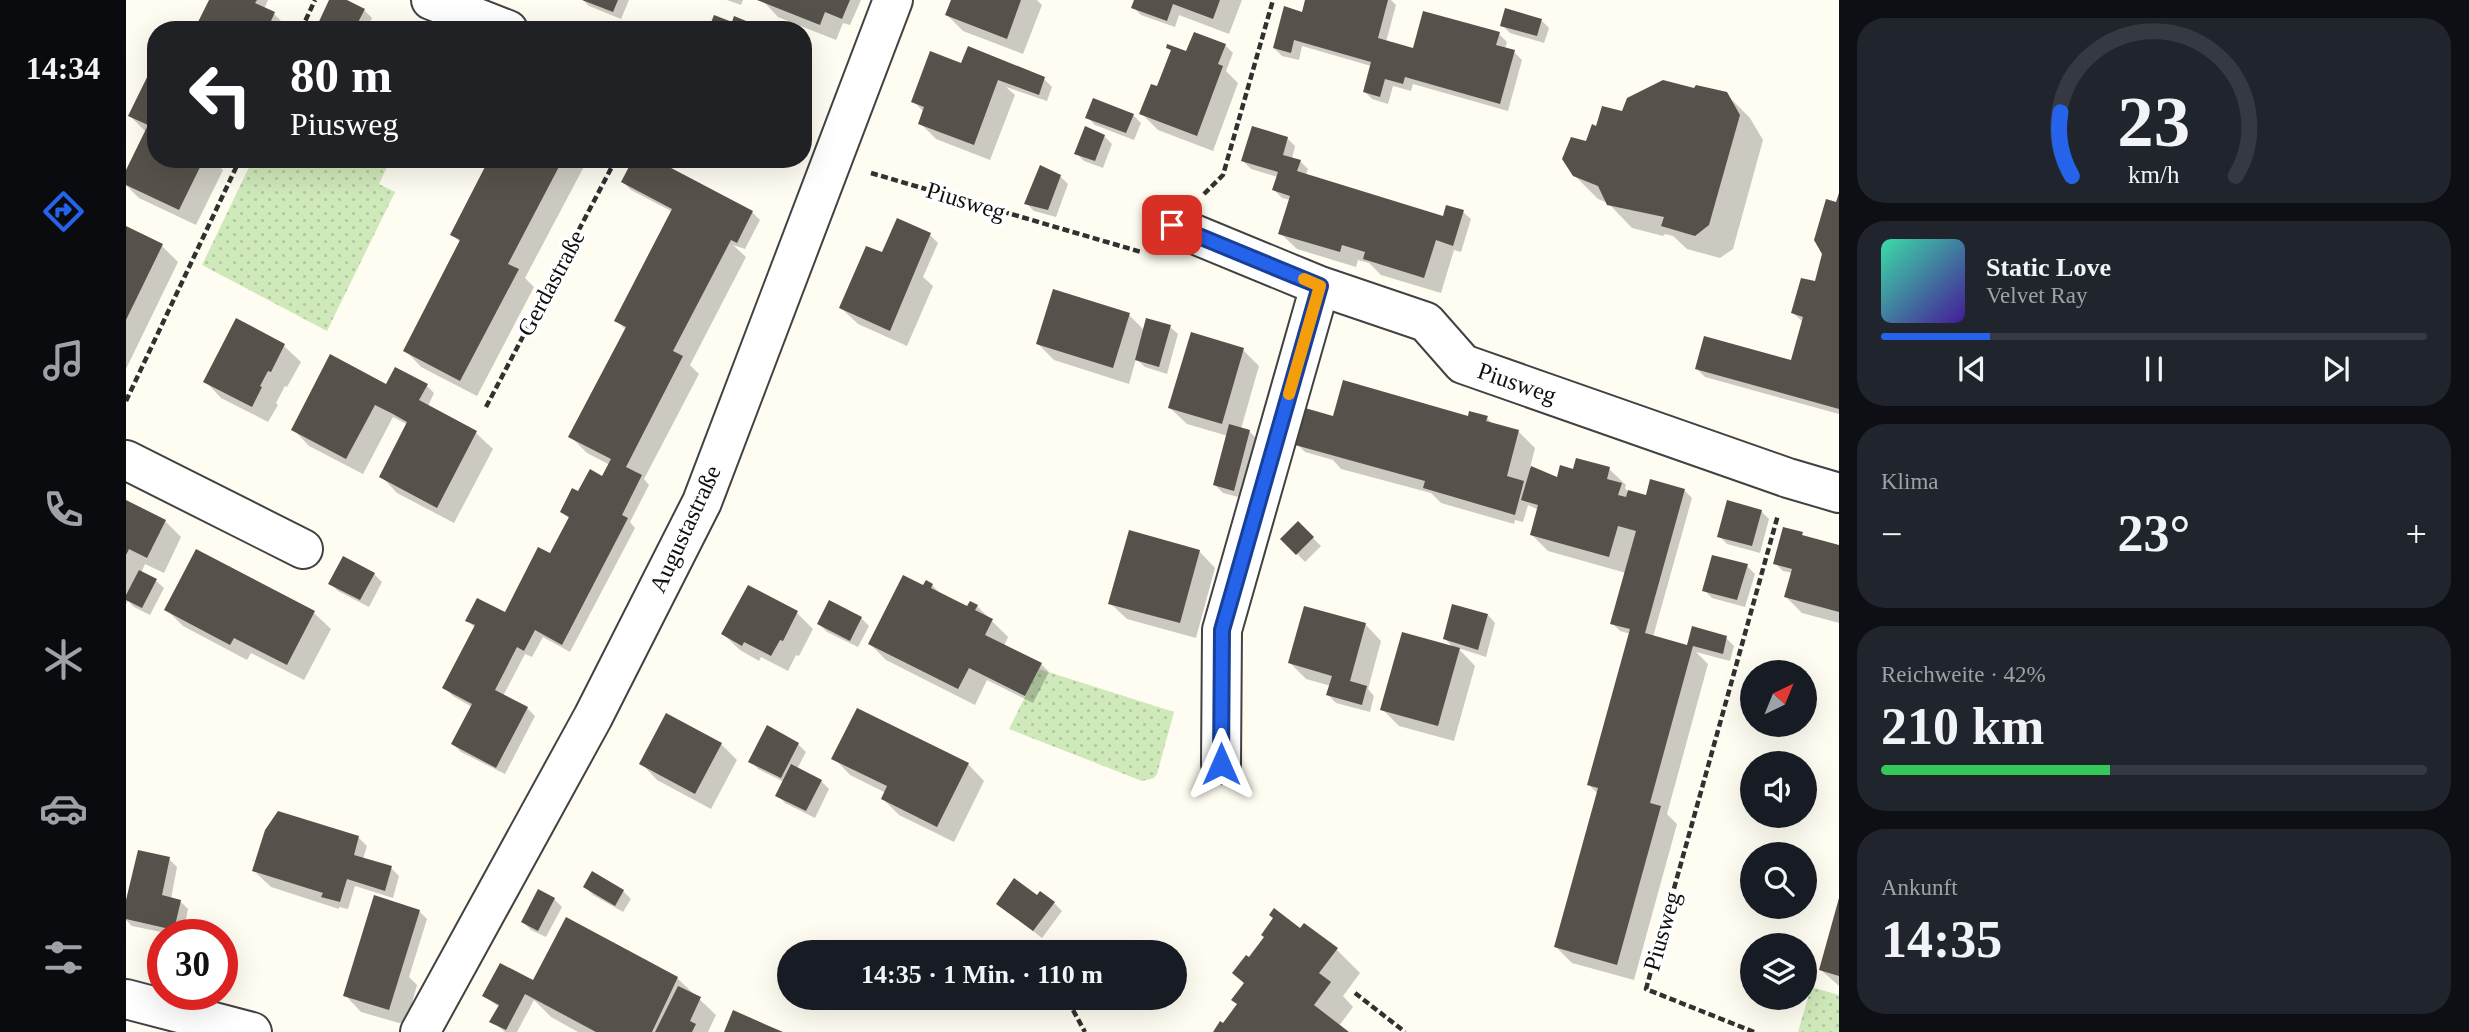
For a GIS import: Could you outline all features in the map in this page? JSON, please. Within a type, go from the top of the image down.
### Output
[{"type":"street","points":[[431,0],[485,21]]},
{"type":"street","name":"Augustastraße","points":[[420,1032],[593,717],[702,502],[818,155],[893,0]]},
{"type":"street","name":"Piusweg","points":[[1172,225],[1320,286],[1426,322],[1463,365],[1788,478],[1839,493]]},
{"type":"street","points":[[1221,764],[1222,630],[1320,286]]},
{"type":"street","points":[[126,460],[303,549]]},
{"type":"street","points":[[126,999],[251,1032]]},
{"type":"path","points":[[305,21],[315,0]]},
{"type":"path","points":[[1172,225],[1223,175],[1273,0]]},
{"type":"path","name":"Piusweg","points":[[818,155],[1140,253],[1172,225]]},
{"type":"path","points":[[126,401],[236,168]]},
{"type":"path","name":"Gerdastraße","points":[[486,407],[611,168]]},
{"type":"path","name":"Piusweg","points":[[1754,1032],[1646,989],[1788,478]]},
{"type":"path","points":[[1355,993],[1405,1032]]},
{"type":"path","points":[[1073,1010],[1085,1032]]},
{"type":"green space","points":[[249,168],[387,168],[379,184],[395,192],[327,331],[202,265]]},
{"type":"green space","points":[[1039,669],[1174,712],[1154,778],[1142,781],[1009,729]]},
{"type":"green space","points":[[1817,989],[1839,995],[1839,1032],[1798,1032],[1804,1010],[1817,1010]]},
{"type":"building","points":[[209,0],[257,0],[255,3],[275,12],[271,21],[198,21]]},
{"type":"building","points":[[329,0],[347,0],[365,9],[359,21],[319,21]]},
{"type":"building","points":[[582,0],[618,0],[613,12]]},
{"type":"building","points":[[757,0],[850,0],[842,19],[825,12],[820,25]]},
{"type":"building","points":[[951,0],[1021,0],[1007,39],[945,15]]},
{"type":"building","points":[[1134,0],[1220,0],[1213,19],[1173,4],[1167,21],[1131,8]]},
{"type":"building","points":[[1305,0],[1388,0],[1378,38],[1413,48],[1423,11],[1500,32],[1496,45],[1515,50],[1500,104],[1405,77],[1403,84],[1385,79],[1380,97],[1363,92],[1371,62],[1294,40],[1291,53],[1273,48],[1284,6],[1302,12]]},
{"type":"building","points":[[1505,8],[1542,19],[1537,36],[1500,26]]},
{"type":"building","points":[[714,15],[729,21],[712,21]]},
{"type":"building","points":[[734,16],[746,21],[732,21]]},
{"type":"building","points":[[1194,32],[1226,44],[1218,64],[1223,66],[1197,136],[1139,114],[1151,84],[1157,86],[1171,50],[1166,48],[1167,44],[1186,51]]},
{"type":"building","points":[[968,46],[1045,77],[1039,95],[998,80],[974,145],[918,124],[924,107],[911,102],[930,51],[961,63]]},
{"type":"building","points":[[147,77],[147,125],[128,116]]},
{"type":"building","points":[[1663,80],[1694,88],[1696,85],[1727,92],[1740,115],[1709,225],[1695,236],[1661,226],[1664,217],[1607,205],[1598,186],[1573,176],[1562,159],[1571,137],[1586,141],[1592,124],[1596,126],[1602,106],[1622,111],[1627,98]]},
{"type":"building","points":[[1093,98],[1134,114],[1126,133],[1085,118]]},
{"type":"building","points":[[1085,126],[1105,135],[1095,161],[1074,154]]},
{"type":"building","points":[[1252,126],[1288,137],[1283,155],[1301,160],[1297,171],[1443,216],[1446,205],[1464,210],[1453,246],[1436,240],[1424,278],[1363,259],[1365,252],[1342,245],[1340,252],[1278,234],[1290,196],[1272,190],[1278,172],[1241,161]]},
{"type":"building","points":[[147,127],[147,168],[200,168],[179,210],[126,185],[126,170]]},
{"type":"building","points":[[1040,165],[1061,175],[1048,210],[1024,204]]},
{"type":"building","points":[[484,168],[558,168],[508,264],[519,269],[460,381],[403,351],[460,240],[450,235]]},
{"type":"building","points":[[628,168],[671,168],[753,211],[737,243],[731,240],[673,351],[683,356],[626,467],[642,475],[622,515],[628,518],[562,645],[535,630],[524,651],[517,647],[495,690],[528,707],[496,768],[451,744],[472,704],[442,688],[475,625],[465,621],[477,598],[505,612],[538,547],[550,553],[569,517],[560,512],[572,488],[578,491],[590,469],[602,476],[611,459],[568,437],[626,327],[614,321],[672,209],[621,182]]},
{"type":"building","points":[[1839,193],[1839,409],[1695,369],[1704,336],[1791,360],[1803,317],[1791,313],[1801,278],[1815,281],[1822,254],[1814,240],[1826,199],[1836,202]]},
{"type":"building","points":[[897,218],[931,233],[890,331],[839,308],[866,246],[882,252]]},
{"type":"building","points":[[126,226],[163,244],[126,320]]},
{"type":"building","points":[[1053,289],[1130,313],[1113,368],[1036,344]]},
{"type":"building","points":[[236,318],[285,344],[271,372],[268,371],[260,386],[262,387],[252,407],[203,382]]},
{"type":"building","points":[[1146,318],[1171,325],[1159,367],[1135,360]]},
{"type":"building","points":[[1191,332],[1244,348],[1222,424],[1168,408]]},
{"type":"building","points":[[330,354],[386,384],[395,367],[428,384],[419,400],[477,431],[437,508],[379,477],[407,422],[393,414],[375,405],[346,459],[291,430]]},
{"type":"building","points":[[1343,380],[1468,416],[1469,411],[1488,416],[1486,421],[1519,430],[1507,476],[1524,481],[1515,515],[1423,488],[1425,481],[1295,445],[1305,408],[1333,416]]},
{"type":"building","points":[[1229,424],[1250,430],[1234,491],[1213,485]]},
{"type":"building","points":[[1576,458],[1610,467],[1607,479],[1622,483],[1618,495],[1626,497],[1628,490],[1646,495],[1650,479],[1685,489],[1645,633],[1687,645],[1692,626],[1727,636],[1723,654],[1693,646],[1650,803],[1661,806],[1617,965],[1554,947],[1598,788],[1587,785],[1630,629],[1610,624],[1636,531],[1618,526],[1609,557],[1530,535],[1538,505],[1521,500],[1531,466],[1557,477],[1560,465],[1573,469]]},
{"type":"building","points":[[126,500],[166,520],[147,558],[129,549],[126,555]]},
{"type":"building","points":[[1727,500],[1762,510],[1752,546],[1717,537]]},
{"type":"building","points":[[1298,521],[1314,537],[1296,555],[1280,539]]},
{"type":"building","points":[[1783,527],[1839,545],[1839,612],[1784,597],[1792,569],[1773,564]]},
{"type":"building","points":[[1129,530],[1200,550],[1180,623],[1108,604]]},
{"type":"building","points":[[196,549],[315,611],[287,665],[234,638],[230,645],[164,610]]},
{"type":"building","points":[[1712,555],[1748,564],[1737,600],[1702,591]]},
{"type":"building","points":[[343,556],[375,573],[360,600],[328,584]]},
{"type":"building","points":[[139,570],[157,579],[142,608],[126,600]]},
{"type":"building","points":[[903,575],[923,585],[926,580],[933,584],[931,588],[967,606],[970,601],[978,605],[975,610],[993,619],[985,635],[1042,663],[1025,696],[969,668],[958,689],[868,644]]},
{"type":"building","points":[[748,585],[798,611],[783,641],[780,640],[771,656],[744,642],[742,646],[721,634]]},
{"type":"building","points":[[829,600],[862,617],[850,641],[817,624]]},
{"type":"building","points":[[1452,604],[1488,614],[1478,650],[1443,639]]},
{"type":"building","points":[[1304,606],[1366,623],[1350,681],[1367,686],[1362,705],[1326,695],[1332,676],[1288,663]]},
{"type":"building","points":[[1402,632],[1460,648],[1438,726],[1380,710]]},
{"type":"building","points":[[857,708],[969,763],[937,827],[881,799],[887,786],[831,759]]},
{"type":"building","points":[[666,713],[722,743],[695,794],[639,764]]},
{"type":"building","points":[[767,725],[799,743],[781,778],[748,762]]},
{"type":"building","points":[[791,764],[822,780],[806,811],[775,796]]},
{"type":"building","points":[[278,811],[359,836],[354,855],[392,866],[385,891],[347,879],[340,902],[321,897],[323,893],[252,871],[265,830]]},
{"type":"building","points":[[138,850],[170,857],[162,895],[181,900],[177,919],[147,919],[147,924],[126,919],[126,900]]},
{"type":"building","points":[[592,871],[624,890],[615,906],[583,887]]},
{"type":"building","points":[[1014,878],[1037,895],[1040,891],[1055,902],[1033,931],[996,904]]},
{"type":"building","points":[[538,889],[555,898],[538,931],[521,922]]},
{"type":"building","points":[[374,895],[420,910],[389,1010],[343,996]]},
{"type":"building","points":[[1839,898],[1839,976],[1819,970]]},
{"type":"building","points":[[1274,908],[1300,928],[1304,923],[1338,948],[1319,973],[1331,982],[1314,1005],[1349,1032],[1213,1032],[1237,1004],[1231,1000],[1244,983],[1232,973],[1264,937],[1261,935],[1273,918],[1269,915]]},
{"type":"building","points":[[566,917],[678,977],[652,1032],[596,1032],[525,994],[506,1030],[489,1022],[499,1005],[482,996],[500,963],[533,980]]},
{"type":"building","points":[[678,986],[701,997],[690,1021],[696,1024],[692,1032],[655,1032]]},
{"type":"building","points":[[733,1010],[769,1026],[783,1032],[724,1032]]},
{"type":"slow traffic","points":[[1289,394],[1320,286],[1304,279]]},
{"type":"route","points":[[1172,225],[1320,286],[1222,630],[1221,764]]}]
